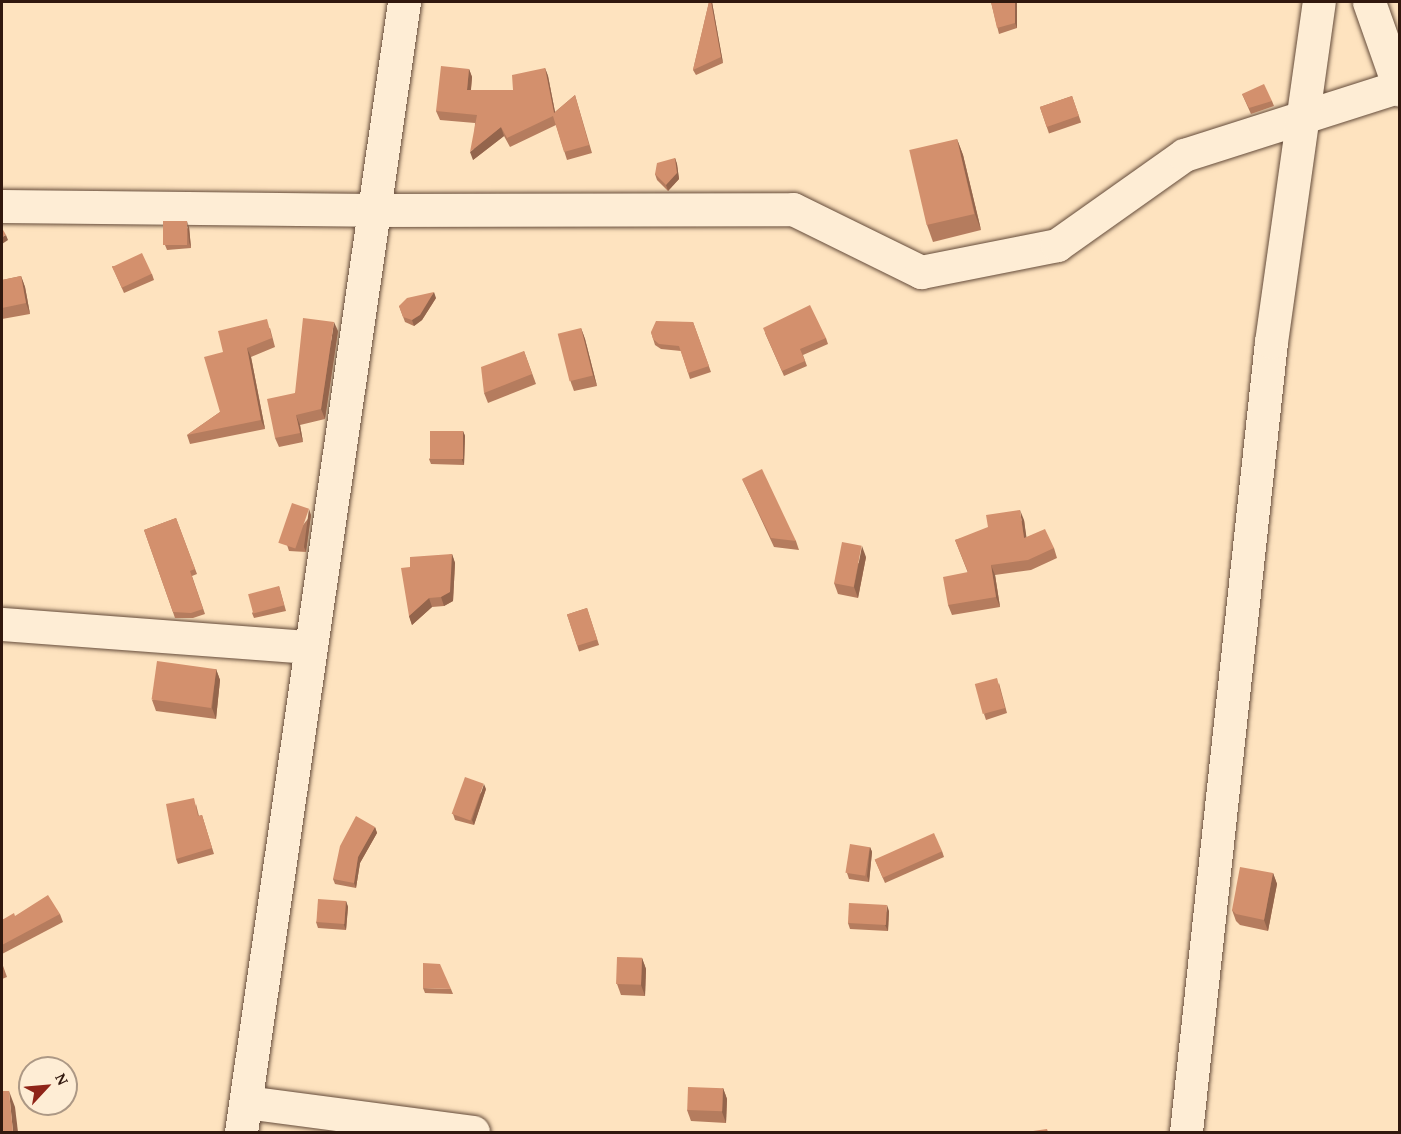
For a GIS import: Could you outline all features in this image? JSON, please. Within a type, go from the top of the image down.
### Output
[{"type":"street","points":[[404,2],[372,210],[243,1117],[472,1132]]},
{"type":"street","points":[[1186,1132],[1271,342],[1319,2]]},
{"type":"street","points":[[2,206],[372,210],[793,209],[921,272],[1057,245],[1184,155],[1399,88],[1369,2]]},
{"type":"street","points":[[2,624],[310,647]]},
{"type":"building","points":[[709,2],[711,2],[721,57],[693,70]]},
{"type":"building","points":[[991,2],[1015,2],[1015,23],[997,28]]},
{"type":"building","points":[[441,66],[469,69],[467,90],[513,90],[512,75],[545,68],[554,113],[575,95],[589,145],[564,152],[553,116],[507,138],[501,127],[470,152],[477,115],[436,111]]},
{"type":"building","points":[[1264,84],[1272,101],[1249,108],[1242,94]]},
{"type":"building","points":[[1072,96],[1079,116],[1047,127],[1040,107]]},
{"type":"building","points":[[957,139],[974,214],[927,225],[909,150]]},
{"type":"building","points":[[675,158],[677,173],[666,185],[655,174],[657,163]]},
{"type":"building","points":[[163,221],[187,221],[187,245],[163,245]]},
{"type":"building","points":[[142,253],[152,274],[122,288],[112,267]]},
{"type":"building","points":[[21,276],[26,303],[2,308],[2,280]]},
{"type":"building","points":[[434,292],[420,315],[412,320],[403,317],[399,306],[407,298]]},
{"type":"building","points":[[810,305],[826,338],[800,349],[805,361],[782,371],[763,328]]},
{"type":"building","points":[[303,318],[334,322],[321,409],[296,415],[300,433],[275,438],[267,399],[295,393]]},
{"type":"building","points":[[267,319],[272,338],[247,348],[261,420],[187,435],[220,412],[204,357],[223,352],[218,331]]},
{"type":"building","points":[[656,321],[693,322],[709,366],[688,373],[679,346],[659,344],[653,339],[651,332]]},
{"type":"building","points":[[581,328],[593,376],[570,381],[558,334]]},
{"type":"building","points":[[524,351],[532,374],[484,393],[481,367]]},
{"type":"building","points":[[430,431],[463,431],[463,459],[430,459]]},
{"type":"building","points":[[762,469],[796,541],[771,538],[742,479]]},
{"type":"building","points":[[292,503],[309,509],[295,549],[278,543]]},
{"type":"building","points":[[1020,510],[1024,538],[1045,529],[1054,548],[1028,560],[991,565],[996,597],[948,605],[943,577],[968,572],[955,540],[988,527],[986,515]]},
{"type":"building","points":[[176,518],[195,569],[190,571],[203,609],[191,613],[173,612],[144,530]]},
{"type":"building","points":[[842,542],[862,546],[854,587],[834,583]]},
{"type":"building","points":[[452,554],[450,592],[441,597],[429,598],[409,616],[401,568],[410,567],[410,557]]},
{"type":"building","points":[[279,586],[284,605],[253,614],[248,594]]},
{"type":"building","points":[[587,608],[597,639],[577,646],[567,614]]},
{"type":"building","points":[[157,661],[216,669],[211,708],[152,700]]},
{"type":"building","points":[[997,678],[1005,708],[983,714],[975,684]]},
{"type":"building","points":[[465,777],[484,784],[470,820],[452,814]]},
{"type":"building","points":[[194,798],[198,816],[202,815],[212,848],[176,859],[166,804]]},
{"type":"building","points":[[356,816],[375,827],[358,857],[354,883],[333,879],[340,846]]},
{"type":"building","points":[[934,833],[942,851],[883,878],[875,859]]},
{"type":"building","points":[[850,844],[870,847],[865,876],[845,873]]},
{"type":"building","points":[[1240,867],[1273,873],[1264,920],[1236,914],[1232,910]]},
{"type":"building","points":[[48,895],[60,914],[2,945],[2,920],[14,913],[15,916]]},
{"type":"building","points":[[318,899],[346,901],[344,924],[316,922]]},
{"type":"building","points":[[849,903],[887,905],[886,925],[848,923]]},
{"type":"building","points":[[617,957],[642,958],[641,985],[616,984]]},
{"type":"building","points":[[423,963],[440,964],[451,989],[423,988]]},
{"type":"building","points":[[688,1087],[723,1088],[722,1111],[687,1110]]},
{"type":"building","points":[[2,1091],[9,1091],[13,1132],[2,1132]]},
{"type":"building","points":[[1047,1129],[1048,1132],[1026,1132]]}]
